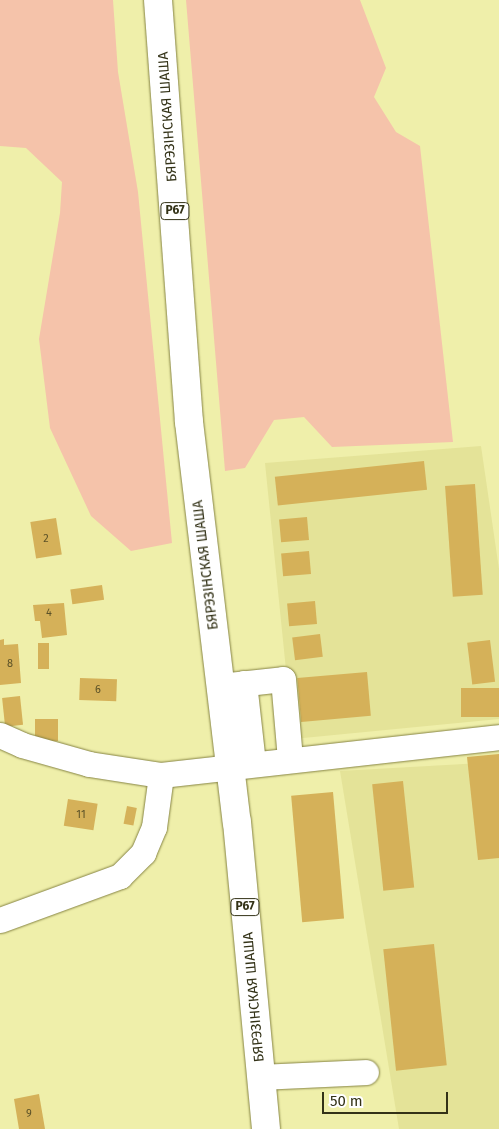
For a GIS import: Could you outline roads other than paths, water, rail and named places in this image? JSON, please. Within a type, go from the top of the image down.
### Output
[{"type":"main road","name":"БЯРЭЗІНСКАЯ ШАША","points":[[158,0],[189,422],[232,685],[242,765],[261,1077],[266,1129]]},
{"type":"street","points":[[232,685],[283,679],[290,759]]},
{"type":"street","points":[[0,735],[22,745],[89,764],[161,774],[499,737]]},
{"type":"street","points":[[0,920],[120,876],[143,853],[154,827],[161,774]]},
{"type":"street","points":[[261,1077],[366,1072]]}]
